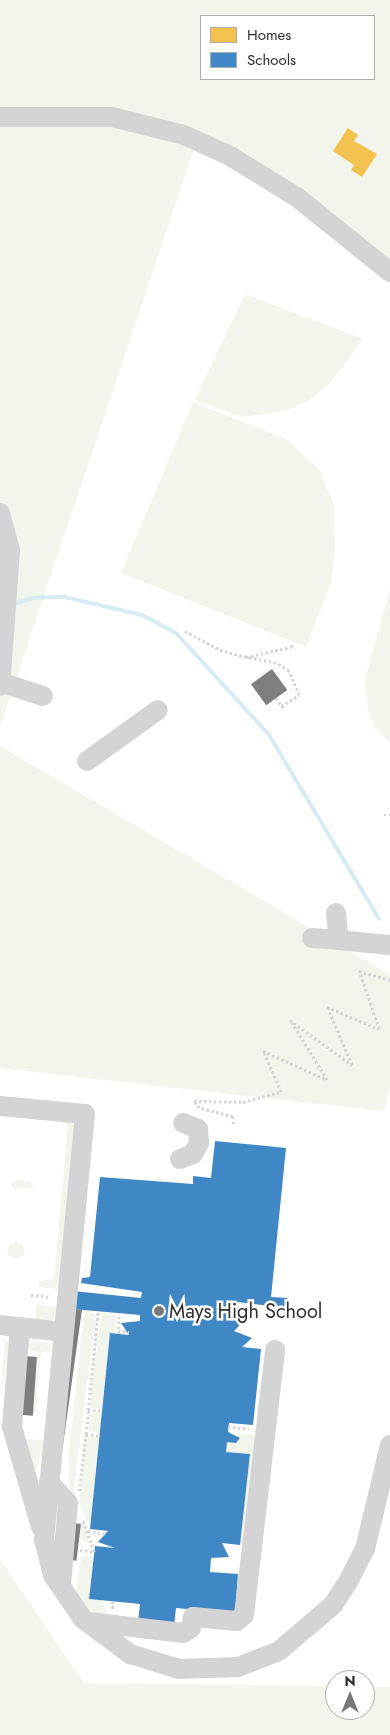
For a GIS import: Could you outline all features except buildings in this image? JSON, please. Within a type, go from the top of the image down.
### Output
[{"type":"street","points":[[0,117],[112,117],[184,135],[230,156],[298,198],[390,272]]},
{"type":"street","points":[[0,513],[10,551],[7,617],[0,686]]},
{"type":"street","points":[[0,682],[43,696]]},
{"type":"street","points":[[87,760],[158,710]]},
{"type":"street","points":[[336,914],[339,940]]},
{"type":"street","points":[[312,938],[390,945]]},
{"type":"street","points":[[0,1106],[90,1115],[63,1332],[44,1539]]},
{"type":"street","points":[[180,1159],[192,1154],[199,1143],[198,1129],[183,1123]]},
{"type":"street","points":[[63,1332],[10,1326],[12,1427],[44,1539],[61,1590],[88,1622],[130,1654],[179,1669],[238,1667],[279,1651],[333,1605],[348,1582],[364,1549],[390,1445]]},
{"type":"street","points":[[88,1622],[183,1633],[191,1628],[193,1617],[241,1619],[275,1350]]},
{"type":"street","points":[[0,1408],[12,1427]]},
{"type":"street","points":[[49,1482],[68,1503],[61,1590]]},
{"type":"path","points":[[185,631],[220,650],[276,663],[289,671],[299,695],[281,706]]},
{"type":"path","points":[[246,657],[291,647],[293,642]]},
{"type":"path","points":[[276,698],[285,710]]},
{"type":"path","points":[[384,815],[390,815]]},
{"type":"path","points":[[233,1124],[233,1117],[199,1108],[194,1101],[243,1102],[281,1092],[263,1051],[327,1080],[290,1020],[352,1065],[327,1007],[379,1030],[359,971],[390,980]]},
{"type":"path","points":[[31,1295],[58,1298]]},
{"type":"path","points":[[78,1498],[98,1311]]},
{"type":"path","points":[[119,1313],[118,1332],[129,1332]]},
{"type":"path","points":[[88,1410],[102,1411]]},
{"type":"path","points":[[228,1427],[266,1431]]},
{"type":"path","points":[[86,1434],[100,1436]]},
{"type":"path","points":[[75,1550],[94,1552],[84,1519],[78,1519]]},
{"type":"path","points":[[88,1531],[108,1534]]},
{"type":"shaded area","points":[[0,0],[390,0],[390,271],[318,208],[196,143],[0,727]]},
{"type":"shaded area","points":[[245,294],[363,339],[331,382],[310,400],[288,410],[242,417],[195,400]]},
{"type":"shaded area","points":[[193,402],[286,439],[319,469],[334,505],[335,549],[331,582],[306,647],[121,573]]},
{"type":"shaded area","points":[[390,590],[390,743],[376,729],[368,711],[365,679]]},
{"type":"shaded area","points":[[0,746],[390,975],[390,1086],[384,1111],[0,1068]]},
{"type":"shaded area","points":[[57,1120],[75,1124],[59,1289],[39,1287],[39,1281],[54,1279],[68,1125]]},
{"type":"shaded area","points":[[17,1180],[30,1182],[34,1188],[13,1189],[11,1184]]},
{"type":"shaded area","points":[[16,1242],[22,1244],[24,1250],[22,1256],[16,1258],[10,1256],[8,1250],[10,1244]]},
{"type":"shaded area","points":[[36,1305],[57,1307],[53,1323],[35,1321]]},
{"type":"shaded area","points":[[85,1310],[96,1315],[73,1494],[69,1488],[69,1449]]},
{"type":"shaded area","points":[[102,1311],[117,1317],[115,1334],[110,1334],[101,1410],[89,1406]]},
{"type":"shaded area","points":[[0,1336],[9,1343],[1,1397],[5,1342]]},
{"type":"shaded area","points":[[34,1340],[48,1343],[52,1350],[41,1353],[35,1412],[46,1414],[33,1413],[39,1352],[26,1350],[28,1343]]},
{"type":"shaded area","points":[[102,1413],[100,1433],[89,1432],[88,1414]]},
{"type":"shaded area","points":[[238,1433],[260,1436],[246,1544],[240,1545],[250,1454],[226,1452],[227,1442],[240,1440]]},
{"type":"shaded area","points":[[88,1437],[99,1438],[90,1529],[79,1502]]},
{"type":"shaded area","points":[[21,1439],[43,1440],[38,1468],[33,1469]]},
{"type":"shaded area","points":[[81,1522],[83,1523],[89,1544],[80,1539]]},
{"type":"shaded area","points":[[81,1557],[93,1558],[89,1599],[101,1600],[109,1617],[94,1617],[76,1596]]},
{"type":"shaded area","points":[[0,1560],[84,1683],[325,1686],[325,1720],[375,1720],[375,1687],[390,1687],[390,1735],[0,1735]]},
{"type":"waterway","points":[[11,605],[32,598],[65,597],[142,615],[176,633],[269,735],[379,919]]},
{"type":"place","name":"Mays High School","points":[[159,1311]]}]
